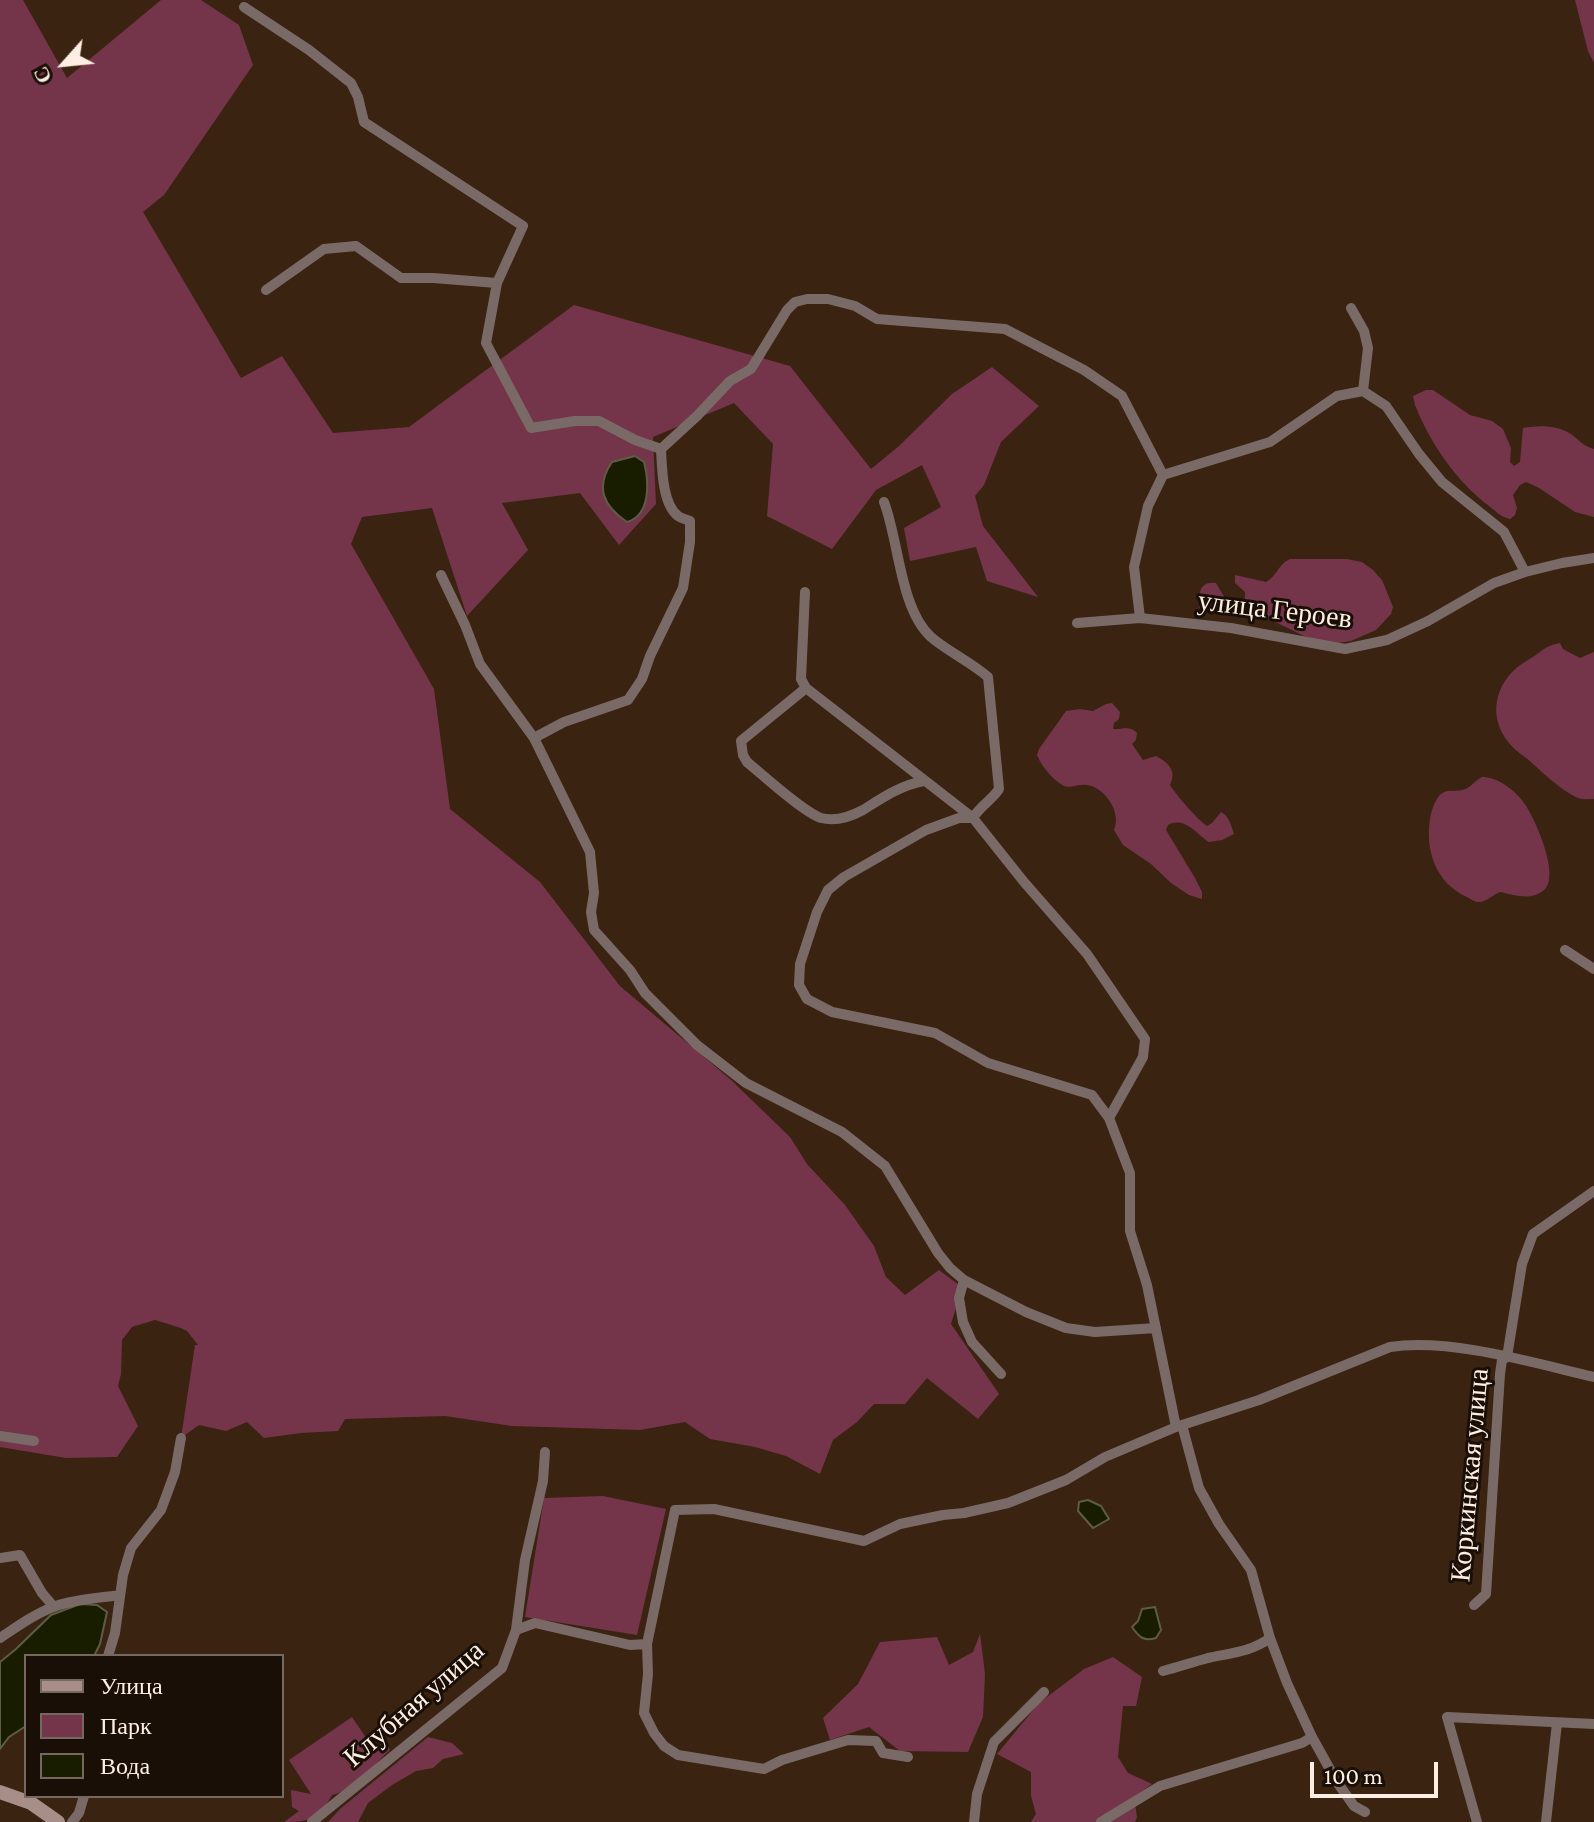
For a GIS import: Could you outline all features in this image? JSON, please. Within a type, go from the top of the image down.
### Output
[{"type":"street","points":[[244,7],[309,50],[351,83],[364,122],[523,226],[497,283],[486,343],[531,428],[575,421],[599,421],[635,440],[661,449]]},
{"type":"street","points":[[266,290],[324,249],[356,246],[401,278],[497,283]]},
{"type":"street","points":[[661,449],[730,381],[751,369],[795,302],[828,299],[855,306],[877,319],[1005,329],[1084,370],[1122,396],[1163,475]]},
{"type":"street","points":[[1351,308],[1364,331],[1368,348],[1363,391]]},
{"type":"street","points":[[1140,618],[1134,567],[1148,506],[1163,475],[1270,442],[1337,396],[1363,391],[1386,406],[1442,482],[1504,532],[1525,572]]},
{"type":"street","points":[[534,738],[564,722],[628,700],[642,679],[683,588],[690,521],[678,516],[669,505],[661,449]]},
{"type":"street","points":[[884,502],[908,596],[917,617],[930,637],[988,677],[999,789],[973,818]]},
{"type":"street","name":"улица Героев","points":[[1077,623],[1140,618],[1231,628],[1345,649],[1387,640],[1428,621],[1494,583],[1525,572],[1594,558]]},
{"type":"street","points":[[441,575],[480,664],[534,738],[590,852],[594,930],[630,970],[645,993],[697,1045],[746,1083],[842,1132],[885,1166],[938,1253],[964,1280],[1026,1312],[1066,1328],[1095,1332],[1156,1328]]},
{"type":"street","points":[[805,592],[801,679],[806,688],[973,818],[1087,954],[1145,1039],[1143,1057],[1109,1118]]},
{"type":"street","points":[[806,688],[741,741],[747,762],[805,809],[821,818],[851,816],[908,784],[924,781]]},
{"type":"street","points":[[973,818],[959,818],[926,830],[867,862],[828,890],[817,912],[800,964],[799,985],[807,999],[832,1012],[935,1033],[988,1063],[1092,1095],[1109,1118],[1130,1173],[1130,1231],[1147,1285],[1179,1426],[1199,1488],[1251,1570],[1270,1638],[1312,1737],[1337,1782],[1354,1806],[1365,1812]]},
{"type":"street","points":[[1565,950],[1594,969]]},
{"type":"street","name":"Коркинская улица","points":[[1474,1605],[1486,1594],[1500,1374],[1502,1360],[1507,1357],[1522,1264],[1533,1234],[1594,1191]]},
{"type":"street","points":[[964,1280],[959,1298],[963,1322],[972,1342],[1001,1374]]},
{"type":"street","points":[[908,1757],[883,1753],[876,1741],[848,1740],[782,1760],[764,1769],[678,1755],[664,1746],[644,1713],[647,1644],[675,1510],[714,1509],[864,1541],[900,1524],[1008,1503],[1066,1480],[1105,1457],[1179,1426],[1259,1400],[1390,1347],[1457,1348],[1594,1377]]},
{"type":"street","points":[[0,1436],[34,1441]]},
{"type":"street","points":[[109,1654],[131,1548],[161,1510],[175,1472],[181,1438]]},
{"type":"street","points":[[516,1630],[525,1560],[543,1481],[545,1452]]},
{"type":"street","points":[[0,1558],[20,1555],[54,1607]]},
{"type":"street","points":[[0,1638],[54,1607],[120,1595]]},
{"type":"street","name":"Клубная улица","points":[[312,1822],[502,1668],[516,1630],[535,1623],[630,1645],[647,1644]]},
{"type":"street","points":[[1163,1671],[1242,1652],[1270,1638]]},
{"type":"street","points":[[974,1822],[977,1794],[994,1742],[1044,1692]]},
{"type":"street","points":[[1477,1822],[1447,1717],[1594,1724]]},
{"type":"street","points":[[1546,1822],[1557,1723]]},
{"type":"street","points":[[1101,1822],[1160,1786],[1302,1743],[1312,1737]]},
{"type":"street","points":[[0,1792],[31,1803],[58,1822]]},
{"type":"street","points":[[72,1822],[79,1813],[83,1798]]},
{"type":"green space","points":[[0,0],[23,0],[67,78],[161,0],[201,0],[239,25],[253,65],[164,195],[143,212],[241,378],[282,356],[333,433],[409,427],[574,305],[790,366],[871,469],[952,394],[992,367],[1039,406],[1001,442],[984,485],[975,496],[983,526],[1038,597],[987,581],[976,547],[910,561],[904,528],[941,507],[922,465],[876,490],[832,549],[767,516],[773,444],[734,403],[653,437],[656,504],[619,545],[580,493],[502,503],[528,550],[467,616],[432,508],[362,517],[351,544],[434,689],[450,809],[540,882],[620,986],[730,1079],[790,1137],[807,1164],[845,1205],[874,1246],[886,1277],[905,1295],[939,1270],[963,1288],[951,1324],[999,1394],[978,1419],[927,1378],[905,1404],[874,1404],[833,1440],[820,1474],[786,1456],[710,1439],[685,1422],[640,1430],[512,1426],[445,1416],[345,1419],[338,1431],[264,1438],[247,1422],[226,1431],[199,1425],[181,1438],[195,1345],[198,1345],[187,1331],[155,1320],[132,1327],[122,1340],[118,1386],[138,1426],[117,1457],[66,1458],[0,1447]],"holes":[[[605,472],[647,475],[647,497],[641,511],[605,500]]]},
{"type":"green space","points":[[1575,0],[1594,0],[1594,63],[1588,51]]},
{"type":"green space","points":[[1433,390],[1470,415],[1492,421],[1503,429],[1511,448],[1510,462],[1514,466],[1520,462],[1523,428],[1554,427],[1594,449],[1594,517],[1575,512],[1526,482],[1513,495],[1517,508],[1515,515],[1510,519],[1498,514],[1466,485],[1436,447],[1413,396]]},
{"type":"green space","points":[[1290,559],[1362,562],[1382,580],[1393,607],[1391,614],[1376,630],[1338,643],[1304,636],[1255,612],[1199,608],[1201,590],[1206,584],[1216,583],[1226,600],[1239,601],[1245,599],[1245,592],[1235,583],[1235,575],[1266,582]]},
{"type":"green space","points":[[1560,643],[1563,649],[1580,658],[1594,652],[1594,799],[1578,798],[1553,782],[1511,746],[1497,720],[1498,697],[1509,676],[1542,650]]},
{"type":"green space","points":[[1112,703],[1120,712],[1113,729],[1129,728],[1134,731],[1137,733],[1136,740],[1132,744],[1143,760],[1156,756],[1168,765],[1173,776],[1170,785],[1198,818],[1207,826],[1221,812],[1229,821],[1234,834],[1209,842],[1185,824],[1174,823],[1168,825],[1166,830],[1195,878],[1202,899],[1189,895],[1171,883],[1151,864],[1123,845],[1114,830],[1114,809],[1100,790],[1087,785],[1062,785],[1041,764],[1037,755],[1039,749],[1066,711],[1093,711]]},
{"type":"green space","points":[[1482,777],[1494,779],[1511,789],[1534,821],[1545,848],[1550,874],[1548,884],[1538,894],[1522,896],[1500,892],[1484,901],[1475,902],[1447,883],[1435,865],[1429,831],[1436,801],[1444,792],[1465,789]]},
{"type":"green space","points":[[603,1496],[666,1509],[637,1635],[525,1617],[544,1498]]},
{"type":"green space","points":[[980,1634],[985,1674],[983,1717],[968,1752],[900,1751],[869,1727],[830,1740],[823,1718],[858,1684],[880,1642],[937,1637],[949,1665],[973,1652]]},
{"type":"green space","points":[[1113,1657],[1142,1677],[1136,1706],[1123,1706],[1118,1757],[1128,1773],[1152,1784],[1134,1797],[1135,1822],[1031,1822],[1036,1814],[1031,1796],[1031,1772],[997,1754],[1039,1703],[1084,1669]]},
{"type":"green space","points":[[352,1717],[375,1751],[381,1747],[379,1741],[384,1739],[390,1750],[356,1783],[332,1795],[313,1818],[284,1822],[299,1811],[292,1807],[291,1790],[311,1794],[289,1760]]},
{"type":"green space","points":[[428,1737],[452,1743],[464,1754],[443,1759],[433,1768],[416,1771],[392,1785],[368,1803],[358,1822],[328,1822],[340,1809]]},
{"type":"water","points":[[635,456],[644,462],[646,497],[640,512],[627,522],[607,503],[603,488],[612,462]]},
{"type":"water","points":[[1088,1500],[1101,1506],[1109,1519],[1093,1528],[1078,1511],[1079,1502]]},
{"type":"water","points":[[80,1604],[97,1605],[107,1612],[100,1644],[95,1654],[24,1654],[24,1727],[9,1737],[0,1749],[0,1662],[51,1615]]},
{"type":"water","points":[[1155,1607],[1161,1630],[1156,1638],[1145,1639],[1132,1627],[1142,1609]]}]
